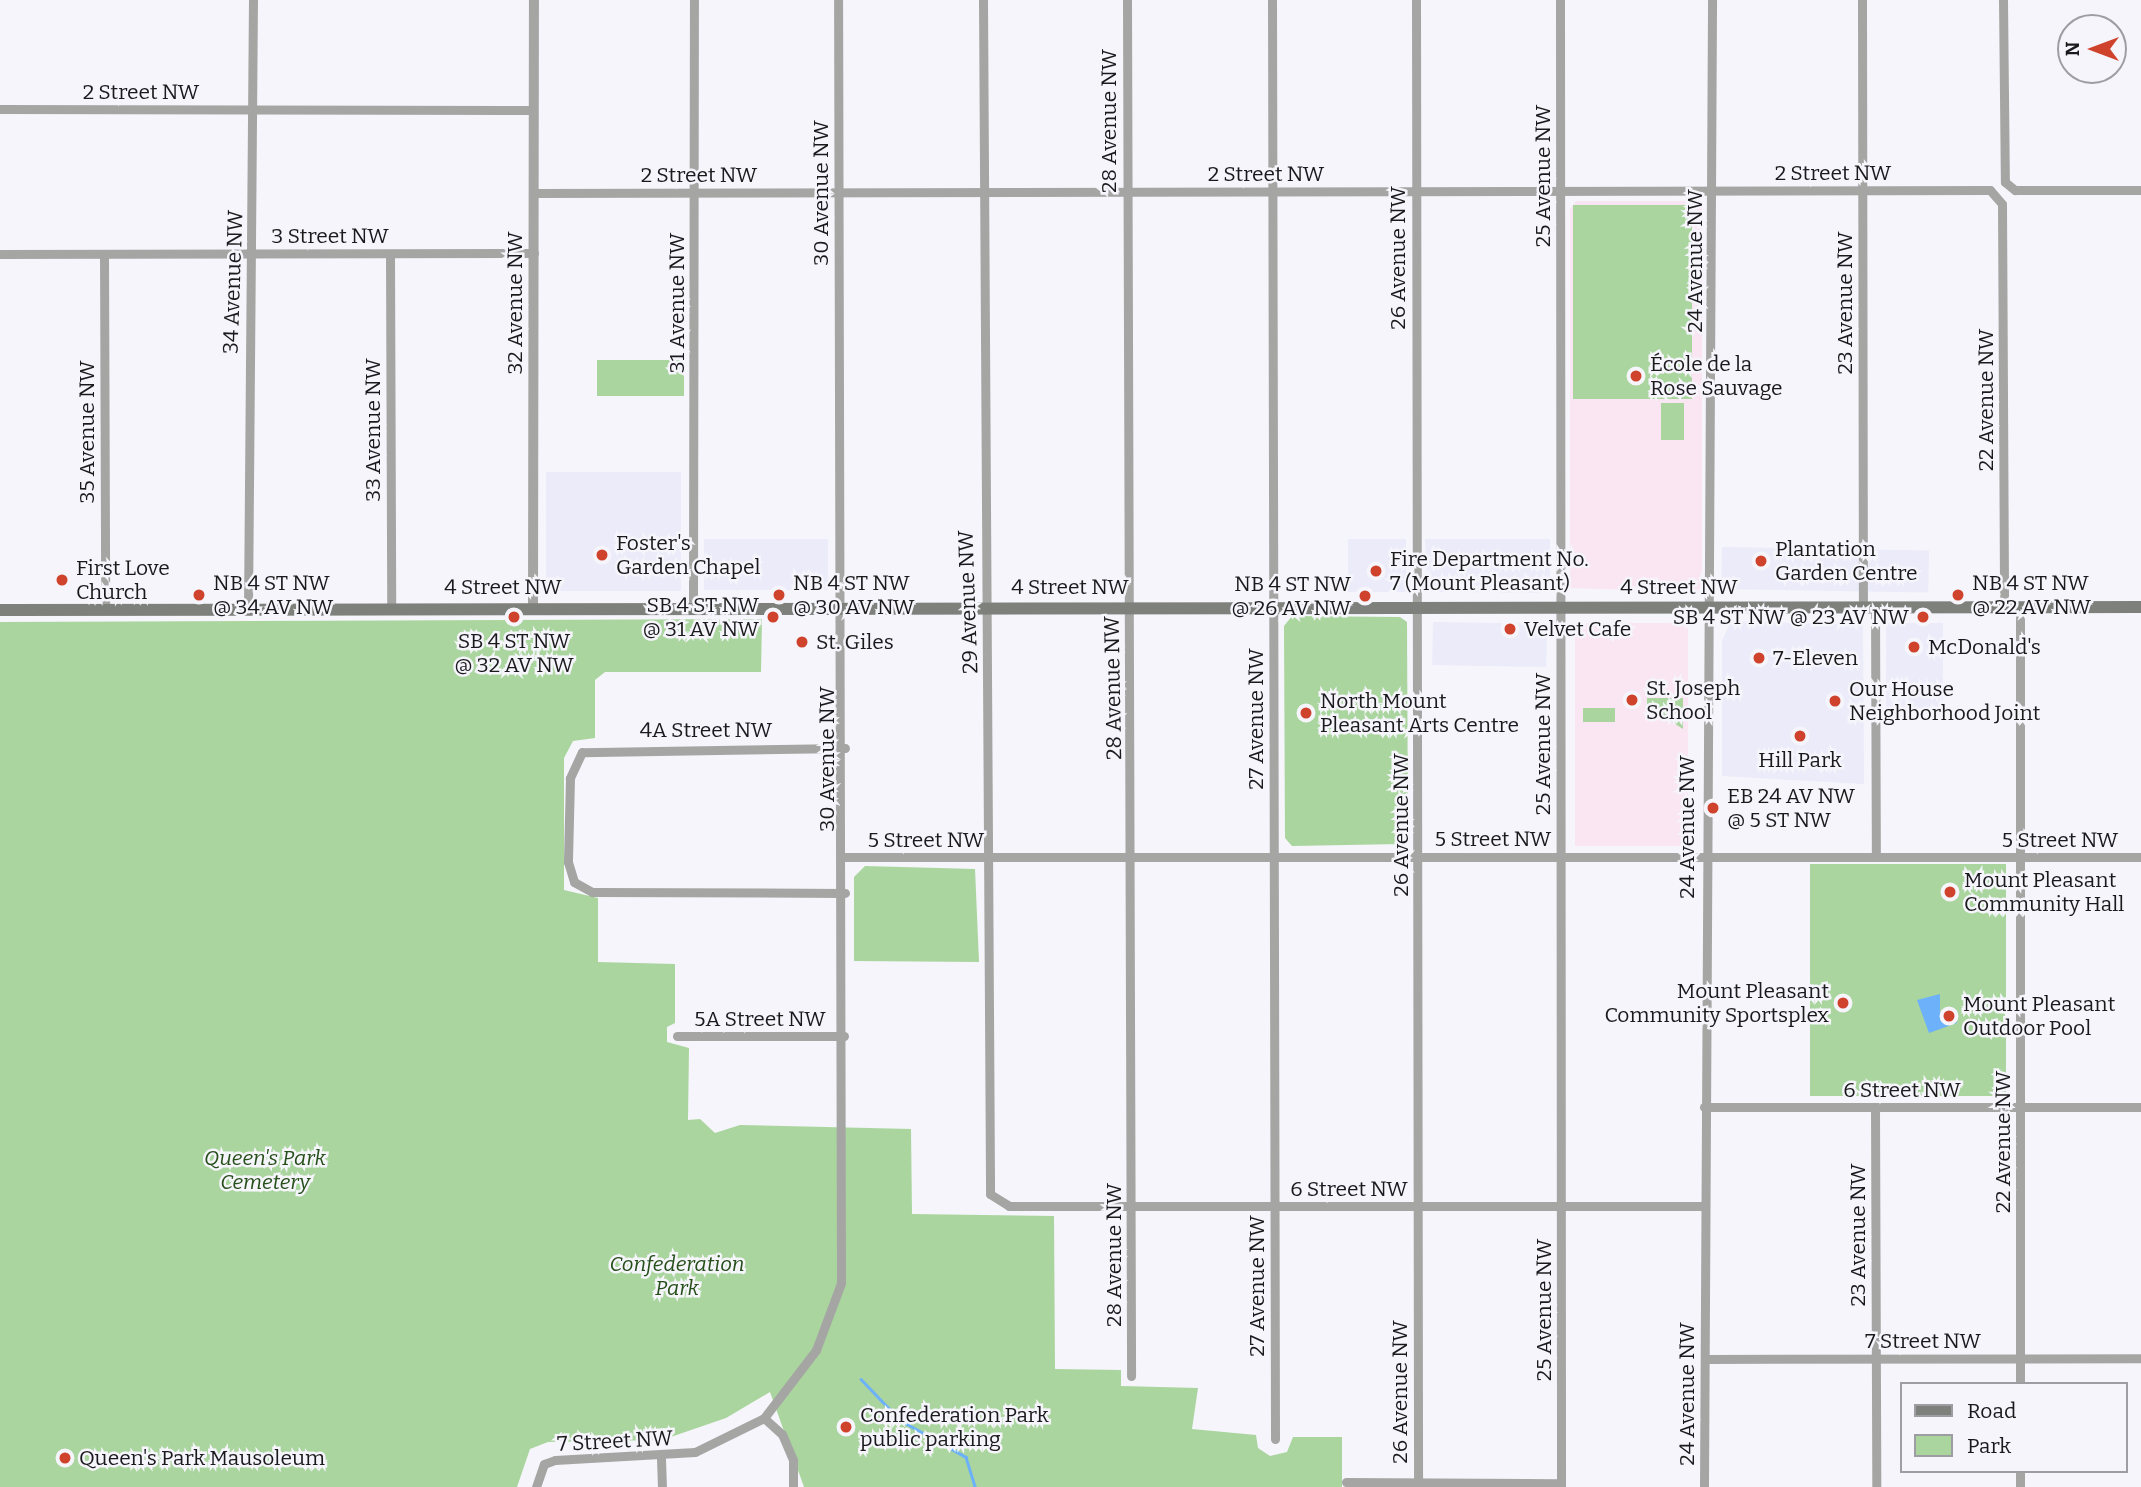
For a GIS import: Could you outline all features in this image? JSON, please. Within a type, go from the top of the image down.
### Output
[{"type":"main road","name":"4 Street NW","points":[[0,610],[533,606],[2141,607]]},
{"type":"street","name":"34 Avenue NW","points":[[248,608],[253,0]]},
{"type":"street","name":"32 Avenue NW","points":[[533,606],[534,0]]},
{"type":"street","name":"31 Avenue NW","points":[[693,606],[694,0]]},
{"type":"street","name":"30 Avenue NW","points":[[764,1418],[816,1350],[841,1283],[845,748],[841,607],[838,0]]},
{"type":"street","name":"29 Avenue NW","points":[[983,0],[989,1187],[994,1201]]},
{"type":"street","name":"28 Avenue NW","points":[[1127,0],[1131,1376]]},
{"type":"street","name":"27 Avenue NW","points":[[1272,0],[1275,1439]]},
{"type":"street","name":"26 Avenue NW","points":[[1416,0],[1418,1482]]},
{"type":"street","name":"25 Avenue NW","points":[[1560,0],[1561,1485]]},
{"type":"street","name":"24 Avenue NW","points":[[1704,1487],[1705,858],[1712,0]]},
{"type":"street","name":"23 Avenue NW","points":[[1862,0],[1862,191],[1876,856]]},
{"type":"street","points":[[2003,0],[2008,185],[2141,190]]},
{"type":"street","name":"2 Street NW","points":[[0,109],[533,110]]},
{"type":"street","name":"2 Street NW","points":[[534,193],[1862,191],[1997,195]]},
{"type":"street","name":"22 Avenue NW","points":[[1997,195],[2002,204],[2004,607]]},
{"type":"street","name":"3 Street NW","points":[[0,254],[534,253]]},
{"type":"street","name":"35 Avenue NW","points":[[104,254],[105,609]]},
{"type":"street","name":"33 Avenue NW","points":[[390,254],[391,607]]},
{"type":"street","name":"22 Avenue NW","points":[[2020,607],[2020,1382]]},
{"type":"street","name":"4A Street NW","points":[[845,748],[594,748],[574,762],[568,862],[574,882],[592,892],[845,893]]},
{"type":"street","name":"5 Street NW","points":[[845,858],[2141,857]]},
{"type":"street","name":"5A Street NW","points":[[677,1036],[844,1036]]},
{"type":"street","name":"6 Street NW","points":[[1704,1107],[2141,1107]]},
{"type":"street","name":"23 Avenue NW","points":[[1875,1108],[1876,1487]]},
{"type":"street","name":"6 Street NW","points":[[994,1201],[1131,1206],[1704,1206]]},
{"type":"street","name":"7 Street NW","points":[[1705,1359],[2141,1358]]},
{"type":"street","points":[[764,1418],[782,1434],[793,1460],[793,1487]]},
{"type":"street","name":"7 Street NW","points":[[536,1487],[544,1464],[661,1459],[695,1452],[764,1418]]},
{"type":"street","points":[[661,1459],[662,1487]]},
{"type":"street","points":[[1346,1482],[1561,1485]]},
{"type":"shaded area","name":"École de la Rose Sauvage","points":[[1576,201],[1692,201],[1702,208],[1702,586],[1697,592],[1570,588],[1570,209]]},
{"type":"shaded area","points":[[546,472],[681,472],[681,591],[546,591]]},
{"type":"shaded area","points":[[704,539],[828,539],[828,590],[704,590]]},
{"type":"shaded area","points":[[1348,539],[1406,539],[1406,592],[1348,592]]},
{"type":"shaded area","points":[[1425,539],[1550,539],[1550,586],[1544,593],[1428,592]]},
{"type":"shaded area","points":[[1722,547],[1929,551],[1928,593],[1721,589]]},
{"type":"shaded area","name":"Hill Park","points":[[1731,621],[1863,625],[1864,784],[1722,776],[1722,641]]},
{"type":"shaded area","points":[[1433,622],[1547,624],[1546,667],[1432,665]]},
{"type":"shaded area","name":"St. Joseph School","points":[[1575,623],[1688,623],[1688,846],[1575,846]]},
{"type":"shaded area","points":[[1886,623],[1943,623],[1943,708],[1886,708]]},
{"type":"green space","points":[[1573,205],[1692,205],[1692,399],[1573,399]]},
{"type":"green space","points":[[597,360],[684,360],[684,396],[597,396]]},
{"type":"green space","points":[[1661,403],[1684,403],[1684,440],[1661,440]]},
{"type":"green space","points":[[1292,616],[1400,617],[1407,622],[1408,838],[1401,844],[1292,846],[1285,838],[1284,626]]},
{"type":"green space","name":"Queen's Park Cemetery","points":[[762,619],[761,672],[605,672],[595,680],[595,738],[573,741],[564,758],[564,890],[598,898],[598,962],[675,964],[675,1023],[667,1027],[667,1042],[689,1048],[688,1120],[700,1119],[715,1133],[740,1125],[911,1129],[912,1214],[1054,1216],[1055,1369],[1121,1370],[1121,1386],[1198,1388],[1192,1429],[1256,1435],[1258,1448],[1270,1456],[1287,1452],[1293,1437],[1342,1437],[1342,1487],[804,1487],[770,1392],[726,1418],[662,1440],[548,1442],[530,1449],[517,1487],[0,1487],[0,622]]},
{"type":"green space","points":[[1647,698],[1683,698],[1683,729],[1647,706]]},
{"type":"green space","points":[[1583,708],[1615,708],[1615,722],[1583,722]]},
{"type":"green space","points":[[1810,864],[2006,864],[2006,1096],[1810,1096]]},
{"type":"green space","points":[[865,866],[975,869],[979,962],[854,961],[854,877]]},
{"type":"water","points":[[1940,994],[1940,1012],[1953,1011],[1957,1023],[1929,1033],[1917,1000]]},
{"type":"waterway","points":[[861,1379],[900,1420],[966,1457],[975,1487]]},
{"type":"place","name":"École de la Rose Sauvage","points":[[1636,376]]},
{"type":"place","name":"Foster's Garden Chapel","points":[[602,555]]},
{"type":"place","name":"Plantation Garden Centre","points":[[1761,561]]},
{"type":"place","name":"Fire Department No. 7 (Mount Pleasant)","points":[[1376,571]]},
{"type":"place","name":"First Love Church","points":[[62,580]]},
{"type":"place","name":"NB 4 ST NW @ 34 AV NW","points":[[199,595]]},
{"type":"place","name":"NB 4 ST NW @ 30 AV NW","points":[[779,595]]},
{"type":"place","name":"NB 4 ST NW @ 22 AV NW","points":[[1958,595]]},
{"type":"place","name":"NB 4 ST NW @ 26 AV NW","points":[[1365,596]]},
{"type":"place","name":"SB 4 ST NW @ 32 AV NW","points":[[514,617]]},
{"type":"place","name":"SB 4 ST NW @ 31 AV NW","points":[[773,617]]},
{"type":"place","name":"SB 4 ST NW @ 23 AV NW","points":[[1923,617]]},
{"type":"place","name":"Velvet Cafe","points":[[1510,629]]},
{"type":"place","name":"St. Giles","points":[[802,642]]},
{"type":"place","name":"McDonald's","points":[[1914,647]]},
{"type":"place","name":"7-Eleven","points":[[1759,658]]},
{"type":"place","name":"St. Joseph School","points":[[1632,700]]},
{"type":"place","name":"Our House Neighborhood Joint","points":[[1835,701]]},
{"type":"place","name":"North Mount Pleasant Arts Centre","points":[[1306,713]]},
{"type":"place","name":"Hill Park","points":[[1800,736]]},
{"type":"place","name":"EB 24 AV NW @ 5 ST NW","points":[[1713,808]]},
{"type":"place","name":"Mount Pleasant Community Hall","points":[[1950,892]]},
{"type":"place","name":"Mount Pleasant Community Sportsplex","points":[[1843,1003]]},
{"type":"place","name":"Mount Pleasant Outdoor Pool","points":[[1949,1016]]},
{"type":"place","name":"Confederation Park public parking","points":[[846,1427]]},
{"type":"place","name":"Queen's Park Mausoleum","points":[[65,1458]]},
{"type":"park label","name":"Confederation Park","points":[[677,1276]]}]
